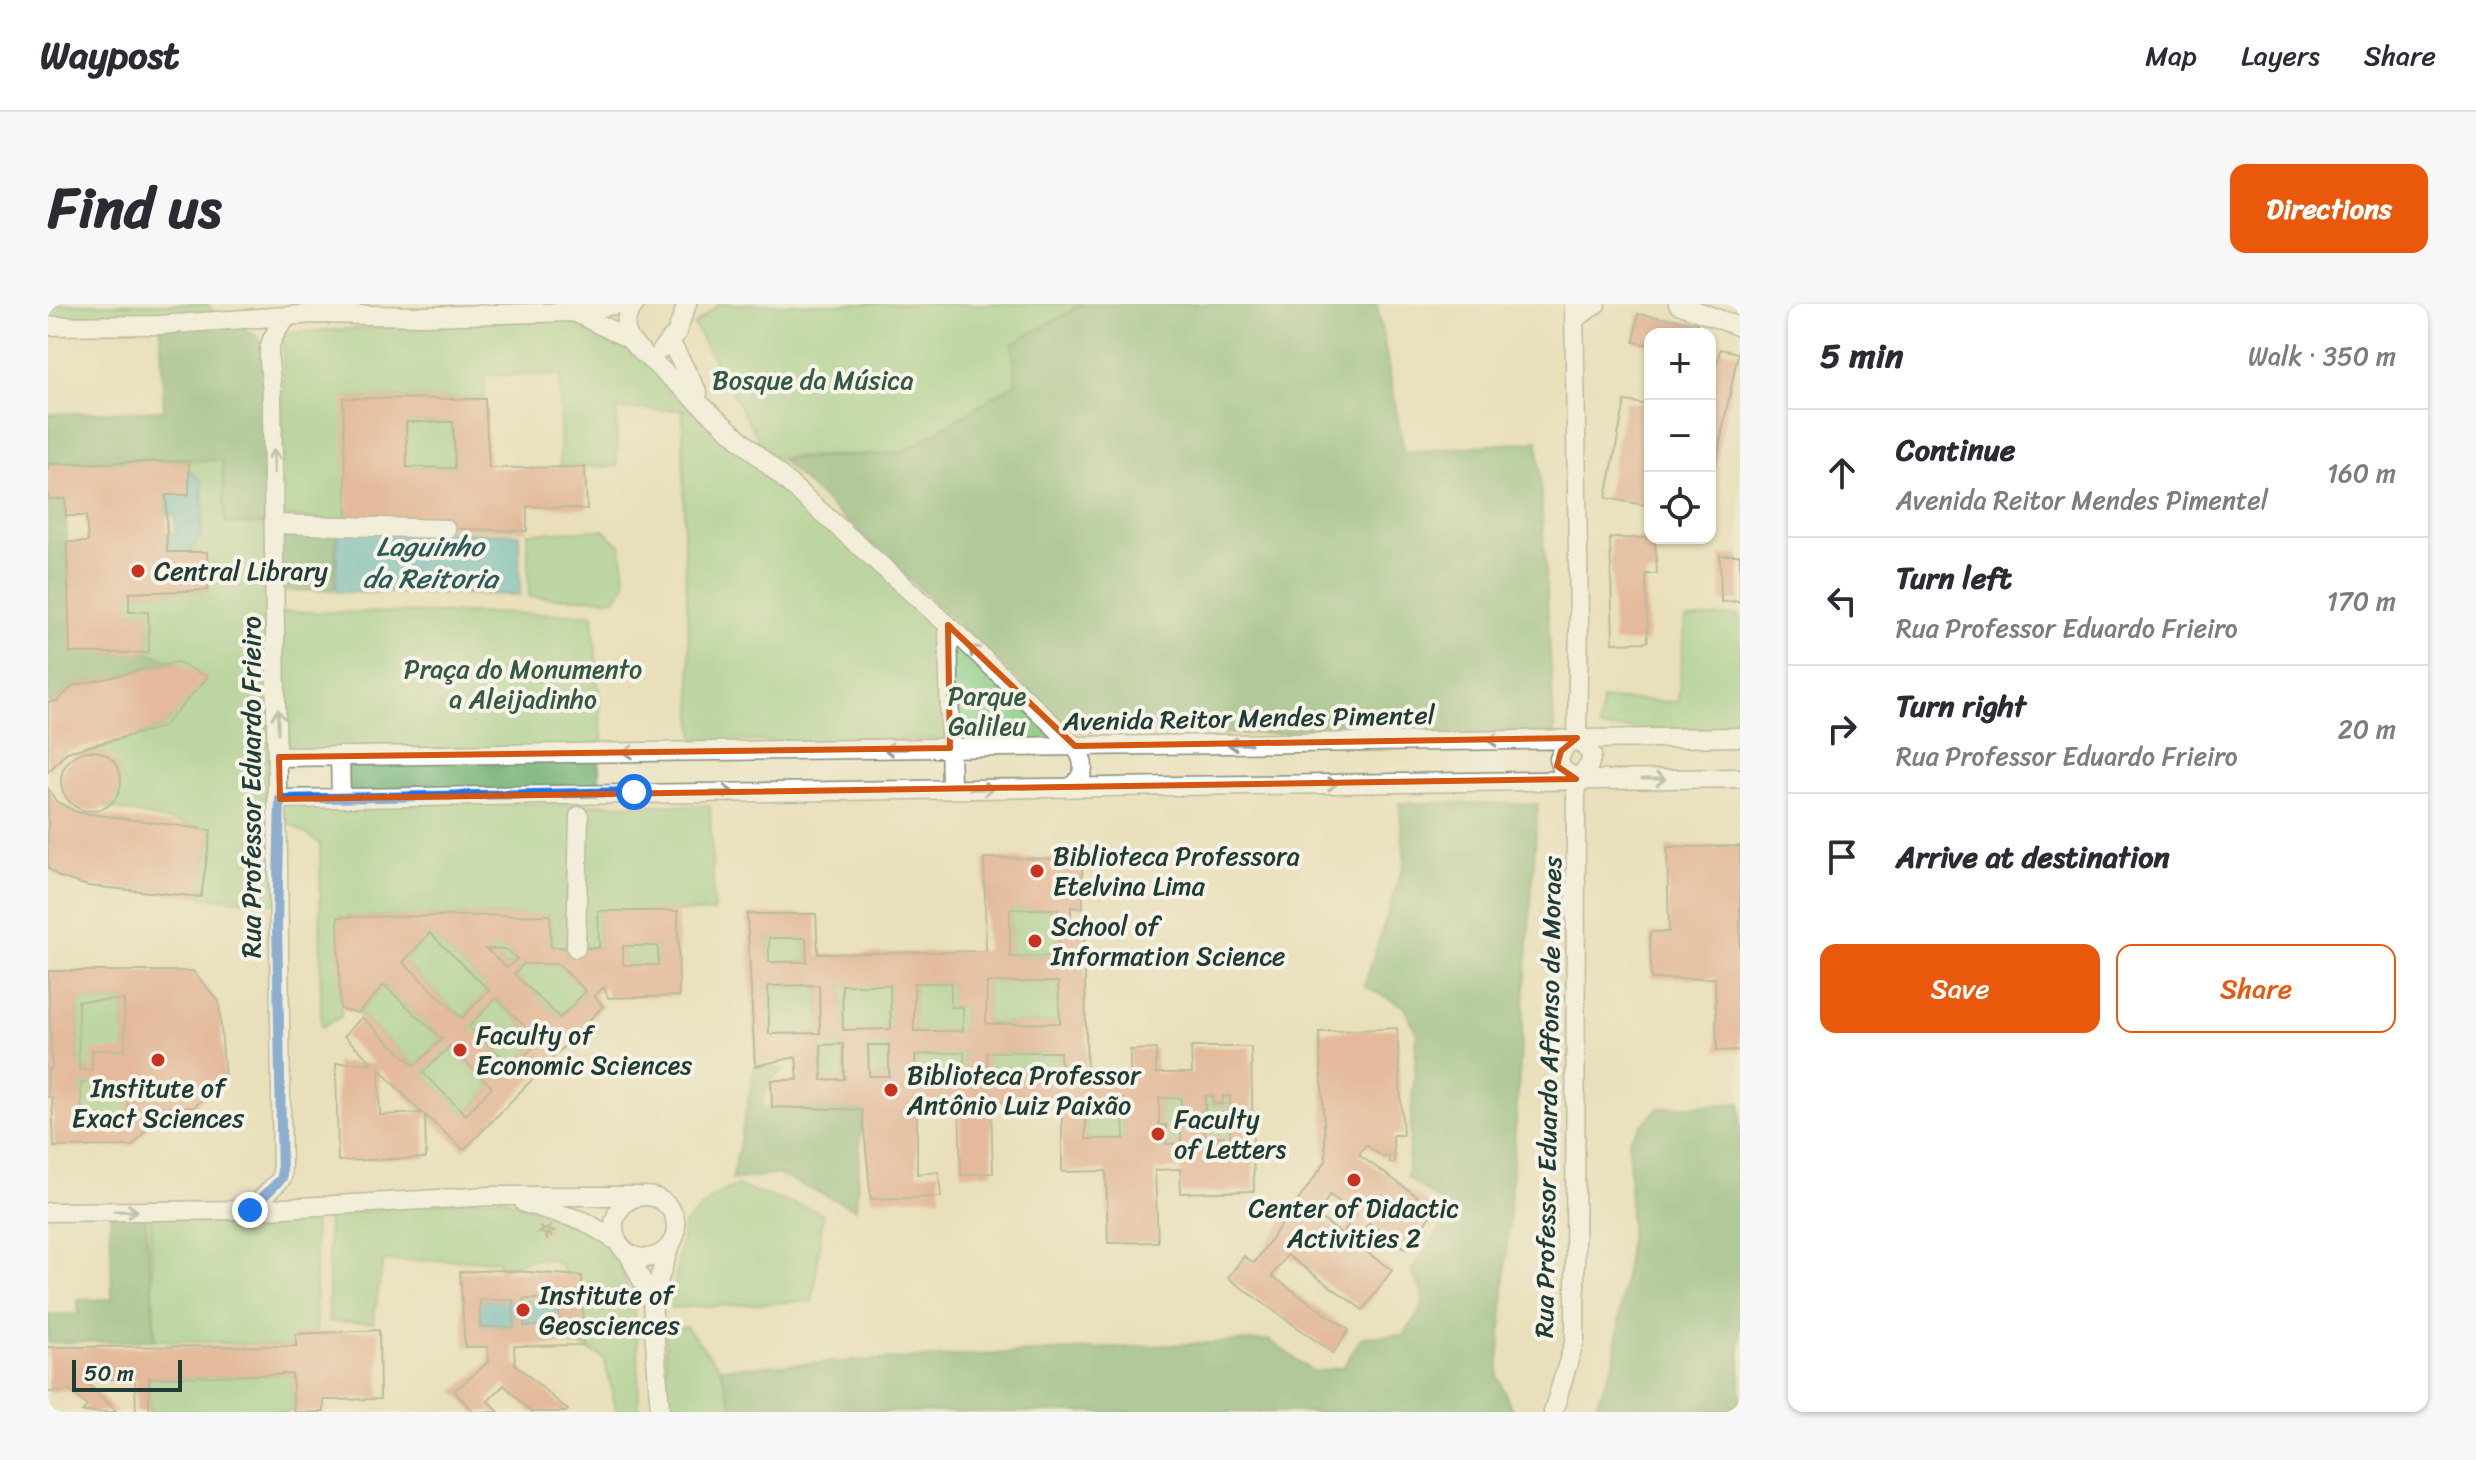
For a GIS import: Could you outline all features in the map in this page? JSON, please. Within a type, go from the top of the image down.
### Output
[{"type":"street","points":[[48,326],[160,325],[282,316],[574,312],[620,304]]},
{"type":"street","points":[[635,304],[625,320],[636,345]]},
{"type":"street","points":[[667,304],[677,318],[674,338],[711,411]]},
{"type":"street","points":[[636,345],[664,349],[674,338],[687,304]]},
{"type":"street","points":[[1576,779],[1589,766],[1592,755],[1577,738],[1579,619],[1574,312],[1596,304]]},
{"type":"street","points":[[1678,304],[1740,327]]},
{"type":"street","points":[[574,312],[636,345],[948,625],[1075,746],[1084,765],[1083,775],[1069,788]]},
{"type":"street","points":[[266,351],[282,316]]},
{"type":"street","points":[[229,318],[258,337],[266,351]]},
{"type":"street","name":"Rua Professor Eduardo Frieiro","points":[[266,351],[272,397],[275,524],[282,1178]]},
{"type":"street","points":[[275,524],[446,529]]},
{"type":"street","points":[[948,625],[951,789]]},
{"type":"street","name":"Avenida Reitor Mendes Pimentel","points":[[279,757],[1740,737]]},
{"type":"street","points":[[1576,779],[1562,769],[1559,759],[1565,746],[1577,738]]},
{"type":"street","points":[[340,756],[341,798]]},
{"type":"street","points":[[280,799],[1740,778]]},
{"type":"street","name":"Rua Professor Eduardo Affonso de Moraes","points":[[1553,1412],[1575,1340],[1576,779]]},
{"type":"street","points":[[576,948],[579,816]]},
{"type":"street","points":[[250,1210],[282,1178],[304,1209]]},
{"type":"street","points":[[639,1196],[621,1205],[616,1213],[622,1247],[652,1301]]},
{"type":"street","points":[[502,1197],[562,1213],[646,1258],[664,1252],[670,1245]]},
{"type":"street","points":[[48,1212],[304,1209],[428,1198],[656,1197],[671,1209],[676,1226],[652,1301],[660,1412]]},
{"type":"highlighted area","points":[[948,625],[1075,746],[1577,738],[1561,751],[1557,766],[1576,779],[280,799],[279,757],[950,748]]},
{"type":"green space","points":[[48,304],[208,304],[217,319],[48,326]]},
{"type":"green space","name":"Bosque da Música","points":[[719,304],[1084,304],[1072,309],[1016,383],[902,453],[769,458],[694,325]]},
{"type":"green space","points":[[1084,304],[1377,304],[1404,452],[1538,441],[1555,738],[1073,731],[781,460],[902,453],[1016,383],[1012,344]]},
{"type":"green space","points":[[574,316],[626,344],[940,623],[947,739],[773,742],[694,739],[684,550],[683,410],[617,409],[617,467],[560,466],[561,375],[485,375],[485,399],[349,398],[348,523],[283,516],[283,333]]},
{"type":"green space","points":[[229,318],[258,337],[266,351],[275,524],[225,523],[222,460],[48,464],[48,414],[164,410],[160,325]]},
{"type":"green space","points":[[406,422],[453,422],[455,468],[407,467]]},
{"type":"green space","points":[[222,460],[225,523],[274,525],[277,903],[201,897],[211,830],[106,807],[118,794],[119,770],[104,754],[91,751],[163,727],[207,677],[149,653],[148,612],[129,612],[129,593],[208,590],[207,553],[188,552],[199,535],[204,511],[202,482],[188,470],[189,461]]},
{"type":"green space","points":[[48,499],[65,499],[70,653],[149,653],[176,662],[73,686],[57,701],[48,702]]},
{"type":"green space","points":[[275,524],[336,526],[334,590],[277,591]]},
{"type":"green space","points":[[603,530],[621,546],[626,584],[615,599],[529,597],[528,533]]},
{"type":"green space","name":"Praça do Monumento a Aleijadinho","points":[[276,612],[593,614],[603,752],[279,757]]},
{"type":"green space","points":[[1740,615],[1740,729],[1599,729],[1602,699],[1678,702],[1685,619]]},
{"type":"green space","name":"Parque Galileu","points":[[948,625],[1075,746],[950,748]]},
{"type":"green space","points":[[598,753],[600,794],[341,798],[340,756]]},
{"type":"green space","points":[[280,799],[710,806],[714,912],[598,911],[599,948],[551,947],[550,915],[339,917],[341,1017],[321,1027],[320,843],[279,817]]},
{"type":"green space","points":[[1399,803],[1538,804],[1498,1377],[1513,1412],[735,1412],[720,1368],[1269,1340],[1314,1372],[1343,1367],[1362,1337],[1403,1335],[1420,1311],[1423,1298],[1411,1271],[1443,1225],[1449,1208],[1407,1177],[1417,1034],[1405,1007],[1364,986],[1405,860]]},
{"type":"green space","points":[[1010,909],[1058,909],[1059,956],[1010,957]]},
{"type":"green space","points":[[430,933],[489,990],[462,1018],[403,962]]},
{"type":"green space","points":[[769,938],[806,938],[807,962],[769,962]]},
{"type":"green space","points":[[623,946],[658,946],[658,965],[623,965]]},
{"type":"green space","points":[[486,949],[505,949],[517,959],[507,968]]},
{"type":"green space","points":[[524,964],[558,964],[586,991],[560,1018],[514,974]]},
{"type":"green space","points":[[987,982],[1058,982],[1060,1023],[986,1024]]},
{"type":"green space","points":[[914,983],[951,983],[951,1007],[963,1007],[963,1031],[914,1031]]},
{"type":"green space","points":[[384,985],[442,1039],[415,1066],[358,1013]]},
{"type":"green space","points":[[819,985],[820,1033],[769,1034],[768,986]]},
{"type":"green space","points":[[842,985],[890,985],[891,1029],[843,1030]]},
{"type":"green space","points":[[496,998],[540,1041],[513,1067],[469,1027]]},
{"type":"green space","points":[[124,1000],[125,1050],[92,1070],[79,1070],[78,1001]]},
{"type":"green space","points":[[843,1044],[844,1079],[822,1080],[821,1045]]},
{"type":"green space","points":[[868,1045],[889,1045],[889,1076],[869,1076]]},
{"type":"green space","points":[[450,1046],[492,1087],[466,1115],[423,1073]]},
{"type":"green space","points":[[964,1052],[965,1077],[916,1079],[915,1055]]},
{"type":"green space","points":[[987,1052],[1060,1052],[1061,1075],[988,1076]]},
{"type":"green space","points":[[755,1066],[785,1069],[771,1080],[761,1107],[862,1110],[856,1209],[777,1174],[732,1180]]},
{"type":"green space","points":[[81,1083],[127,1083],[128,1116],[82,1117]]},
{"type":"green space","points":[[1205,1096],[1213,1096],[1213,1104],[1223,1104],[1223,1096],[1230,1096],[1230,1147],[1205,1136]]},
{"type":"green space","points":[[1159,1098],[1181,1098],[1181,1144],[1166,1144],[1159,1125]]},
{"type":"green space","points":[[1085,1099],[1123,1099],[1124,1139],[1086,1139]]},
{"type":"green space","points":[[1740,1103],[1740,1412],[1593,1412],[1614,1362],[1630,1233],[1629,1139],[1658,1108]]},
{"type":"green space","points":[[736,1186],[823,1213],[813,1301],[671,1308],[684,1224],[719,1193]]},
{"type":"green space","points":[[502,1197],[614,1243],[637,1321],[639,1412],[617,1412],[604,1358],[581,1346],[572,1346],[571,1304],[565,1273],[557,1263],[545,1259],[526,1261],[500,1270],[498,1260],[383,1261],[373,1322],[329,1322],[328,1214]]},
{"type":"green space","points":[[150,1210],[314,1212],[316,1333],[296,1335],[296,1346],[155,1340]]},
{"type":"green space","points":[[110,1215],[146,1215],[155,1340],[48,1343],[48,1314],[78,1314],[78,1300],[112,1299]]},
{"type":"green space","points":[[686,1327],[720,1368],[735,1412],[667,1412],[665,1330]]},
{"type":"green space","points":[[292,1374],[294,1412],[149,1412],[149,1378]]},
{"type":"water","points":[[188,470],[202,481],[201,536],[188,552],[167,552],[166,533],[176,533],[175,515],[166,515],[166,495],[188,495]]},
{"type":"water","name":"Laguinho da Reitoria","points":[[338,527],[519,534],[520,595],[336,592]]},
{"type":"water","points":[[480,1300],[513,1300],[514,1327],[480,1327]]},
{"type":"water","points":[[557,1300],[558,1327],[524,1328],[524,1301]]},
{"type":"building","points":[[1638,314],[1697,323],[1697,328],[1644,328],[1644,344],[1634,342]]},
{"type":"building","points":[[1720,349],[1738,353],[1716,462],[1716,400],[1716,369]]},
{"type":"building","points":[[343,398],[485,399],[489,468],[585,467],[587,509],[527,506],[527,531],[347,525]],"holes":[[[406,422],[453,422],[455,468],[407,467]]]},
{"type":"building","points":[[1625,401],[1644,404],[1644,505],[1606,498]]},
{"type":"building","name":"Central Library","points":[[189,461],[189,495],[166,495],[167,552],[207,552],[208,590],[129,593],[129,612],[148,612],[149,653],[70,653],[67,542],[88,542],[86,516],[66,516],[65,499],[48,499],[48,464]]},
{"type":"building","points":[[1610,538],[1644,538],[1644,544],[1655,544],[1657,574],[1646,574],[1648,642],[1613,643]]},
{"type":"building","points":[[1720,555],[1740,555],[1740,601],[1721,602]]},
{"type":"building","points":[[176,662],[208,677],[163,727],[67,752],[48,772],[48,702],[57,701],[73,686]]},
{"type":"building","points":[[91,751],[102,753],[112,760],[119,770],[119,792],[112,802],[102,809],[91,811],[80,809],[70,802],[63,792],[61,781],[63,770],[70,760],[80,753]]},
{"type":"building","points":[[48,788],[56,801],[76,812],[211,830],[201,897],[88,886],[59,877],[48,868]]},
{"type":"building","points":[[1740,846],[1740,1050],[1717,1051],[1715,978],[1651,979],[1650,932],[1669,932],[1667,847]]},
{"type":"building","points":[[984,858],[1082,859],[1083,908],[1071,907],[1071,931],[1084,931],[1087,1076],[1130,1075],[1130,1050],[1156,1049],[1156,1073],[1192,1073],[1191,1047],[1251,1047],[1254,1191],[1181,1193],[1180,1169],[1155,1170],[1158,1242],[1108,1243],[1106,1171],[1062,1172],[1062,1099],[991,1103],[993,1173],[961,1175],[959,1103],[917,1104],[917,1174],[939,1172],[941,1197],[871,1199],[862,1110],[772,1107],[771,1080],[798,1080],[796,1057],[755,1066],[747,914],[816,914],[818,954],[986,951]],"holes":[[[1010,909],[1058,909],[1059,956],[1010,957]],[[769,938],[806,938],[807,962],[769,962]],[[987,982],[1058,982],[1060,1023],[986,1024]],[[914,983],[951,983],[951,1007],[963,1007],[963,1031],[914,1031]],[[819,985],[820,1033],[769,1034],[768,986]],[[842,985],[890,985],[891,1029],[843,1030]],[[843,1044],[844,1079],[822,1080],[821,1045]],[[868,1045],[889,1045],[889,1076],[869,1076]],[[964,1052],[965,1077],[916,1079],[915,1055]],[[987,1052],[1060,1052],[1061,1075],[988,1076]],[[1205,1096],[1213,1096],[1213,1104],[1223,1104],[1223,1096],[1230,1096],[1230,1147],[1224,1146],[1224,1136],[1205,1136]],[[1159,1098],[1181,1098],[1181,1144],[1166,1144],[1166,1125],[1159,1125]],[[1085,1099],[1123,1099],[1124,1139],[1086,1139]]]},
{"type":"building","name":"Faculty of Economic Sciences","points":[[598,911],[678,911],[679,996],[608,998],[604,987],[594,996],[603,1006],[464,1150],[425,1115],[426,1158],[338,1161],[336,1063],[373,1063],[344,1036],[362,1017],[415,1066],[442,1039],[384,985],[358,1013],[340,1009],[338,917],[550,915],[551,947],[599,948]],"holes":[[[430,933],[489,990],[462,1018],[403,962]],[[623,946],[658,946],[658,965],[623,965]],[[486,949],[505,949],[517,959],[507,968]],[[524,964],[558,964],[586,991],[560,1018],[514,974]],[[496,998],[540,1041],[513,1067],[469,1027]],[[450,1046],[492,1087],[466,1115],[423,1073]],[[379,1069],[422,1113],[380,1115]]]},
{"type":"building","name":"Institute of Exact Sciences","points":[[48,971],[193,971],[219,1002],[225,1080],[194,1107],[164,1107],[133,1146],[54,1147],[52,1097],[48,1097],[48,1069],[52,1069]],"holes":[[[124,1000],[125,1050],[92,1050],[92,1070],[79,1070],[78,1001]],[[81,1083],[127,1083],[128,1116],[82,1117]]]},
{"type":"building","name":"Center of Didactic Activities 2","points":[[1397,1028],[1403,1135],[1393,1135],[1394,1162],[1389,1163],[1389,1156],[1382,1157],[1366,1145],[1359,1155],[1435,1209],[1406,1249],[1369,1223],[1354,1243],[1392,1270],[1363,1310],[1287,1255],[1272,1276],[1349,1330],[1333,1353],[1228,1278],[1244,1256],[1254,1263],[1326,1161],[1319,1032]],"holes":[[[1330,1195],[1356,1214],[1342,1234],[1316,1215]]]},
{"type":"building","points":[[551,1225],[549,1230],[554,1231],[548,1233],[552,1236],[547,1234],[547,1240],[545,1234],[538,1233],[543,1231],[539,1227],[546,1230]]},
{"type":"building","name":"Institute of Geosciences","points":[[500,1270],[582,1276],[583,1345],[514,1346],[515,1364],[568,1410],[566,1412],[531,1412],[504,1385],[488,1401],[499,1412],[473,1412],[454,1391],[488,1362],[488,1347],[465,1347],[460,1272]],"holes":[[[523,1299],[559,1299],[560,1326],[524,1326]],[[480,1300],[513,1300],[514,1327],[480,1327]]]},
{"type":"building","points":[[379,1330],[380,1399],[324,1400],[324,1412],[294,1412],[292,1374],[149,1378],[149,1412],[136,1412],[135,1379],[83,1379],[117,1412],[82,1412],[87,1406],[70,1391],[48,1392],[48,1347],[296,1346],[296,1334]]},
{"type":"place","name":"Central Library","points":[[138,571]]},
{"type":"place","name":"Biblioteca Professora Etelvina Lima","points":[[1037,871]]},
{"type":"place","name":"School of Information Science","points":[[1035,941]]},
{"type":"place","name":"Faculty of Economic Sciences","points":[[460,1050]]},
{"type":"place","name":"Institute of Exact Sciences","points":[[158,1060]]},
{"type":"place","name":"Biblioteca Professor Antônio Luiz Paixão","points":[[891,1090]]},
{"type":"place","name":"Faculty of Letters","points":[[1158,1134]]},
{"type":"place","name":"Center of Didactic Activities 2","points":[[1354,1180]]},
{"type":"place","name":"Institute of Geosciences","points":[[523,1310]]},
{"type":"route","points":[[250,1210],[282,1178],[277,924],[280,799],[634,792]]}]
